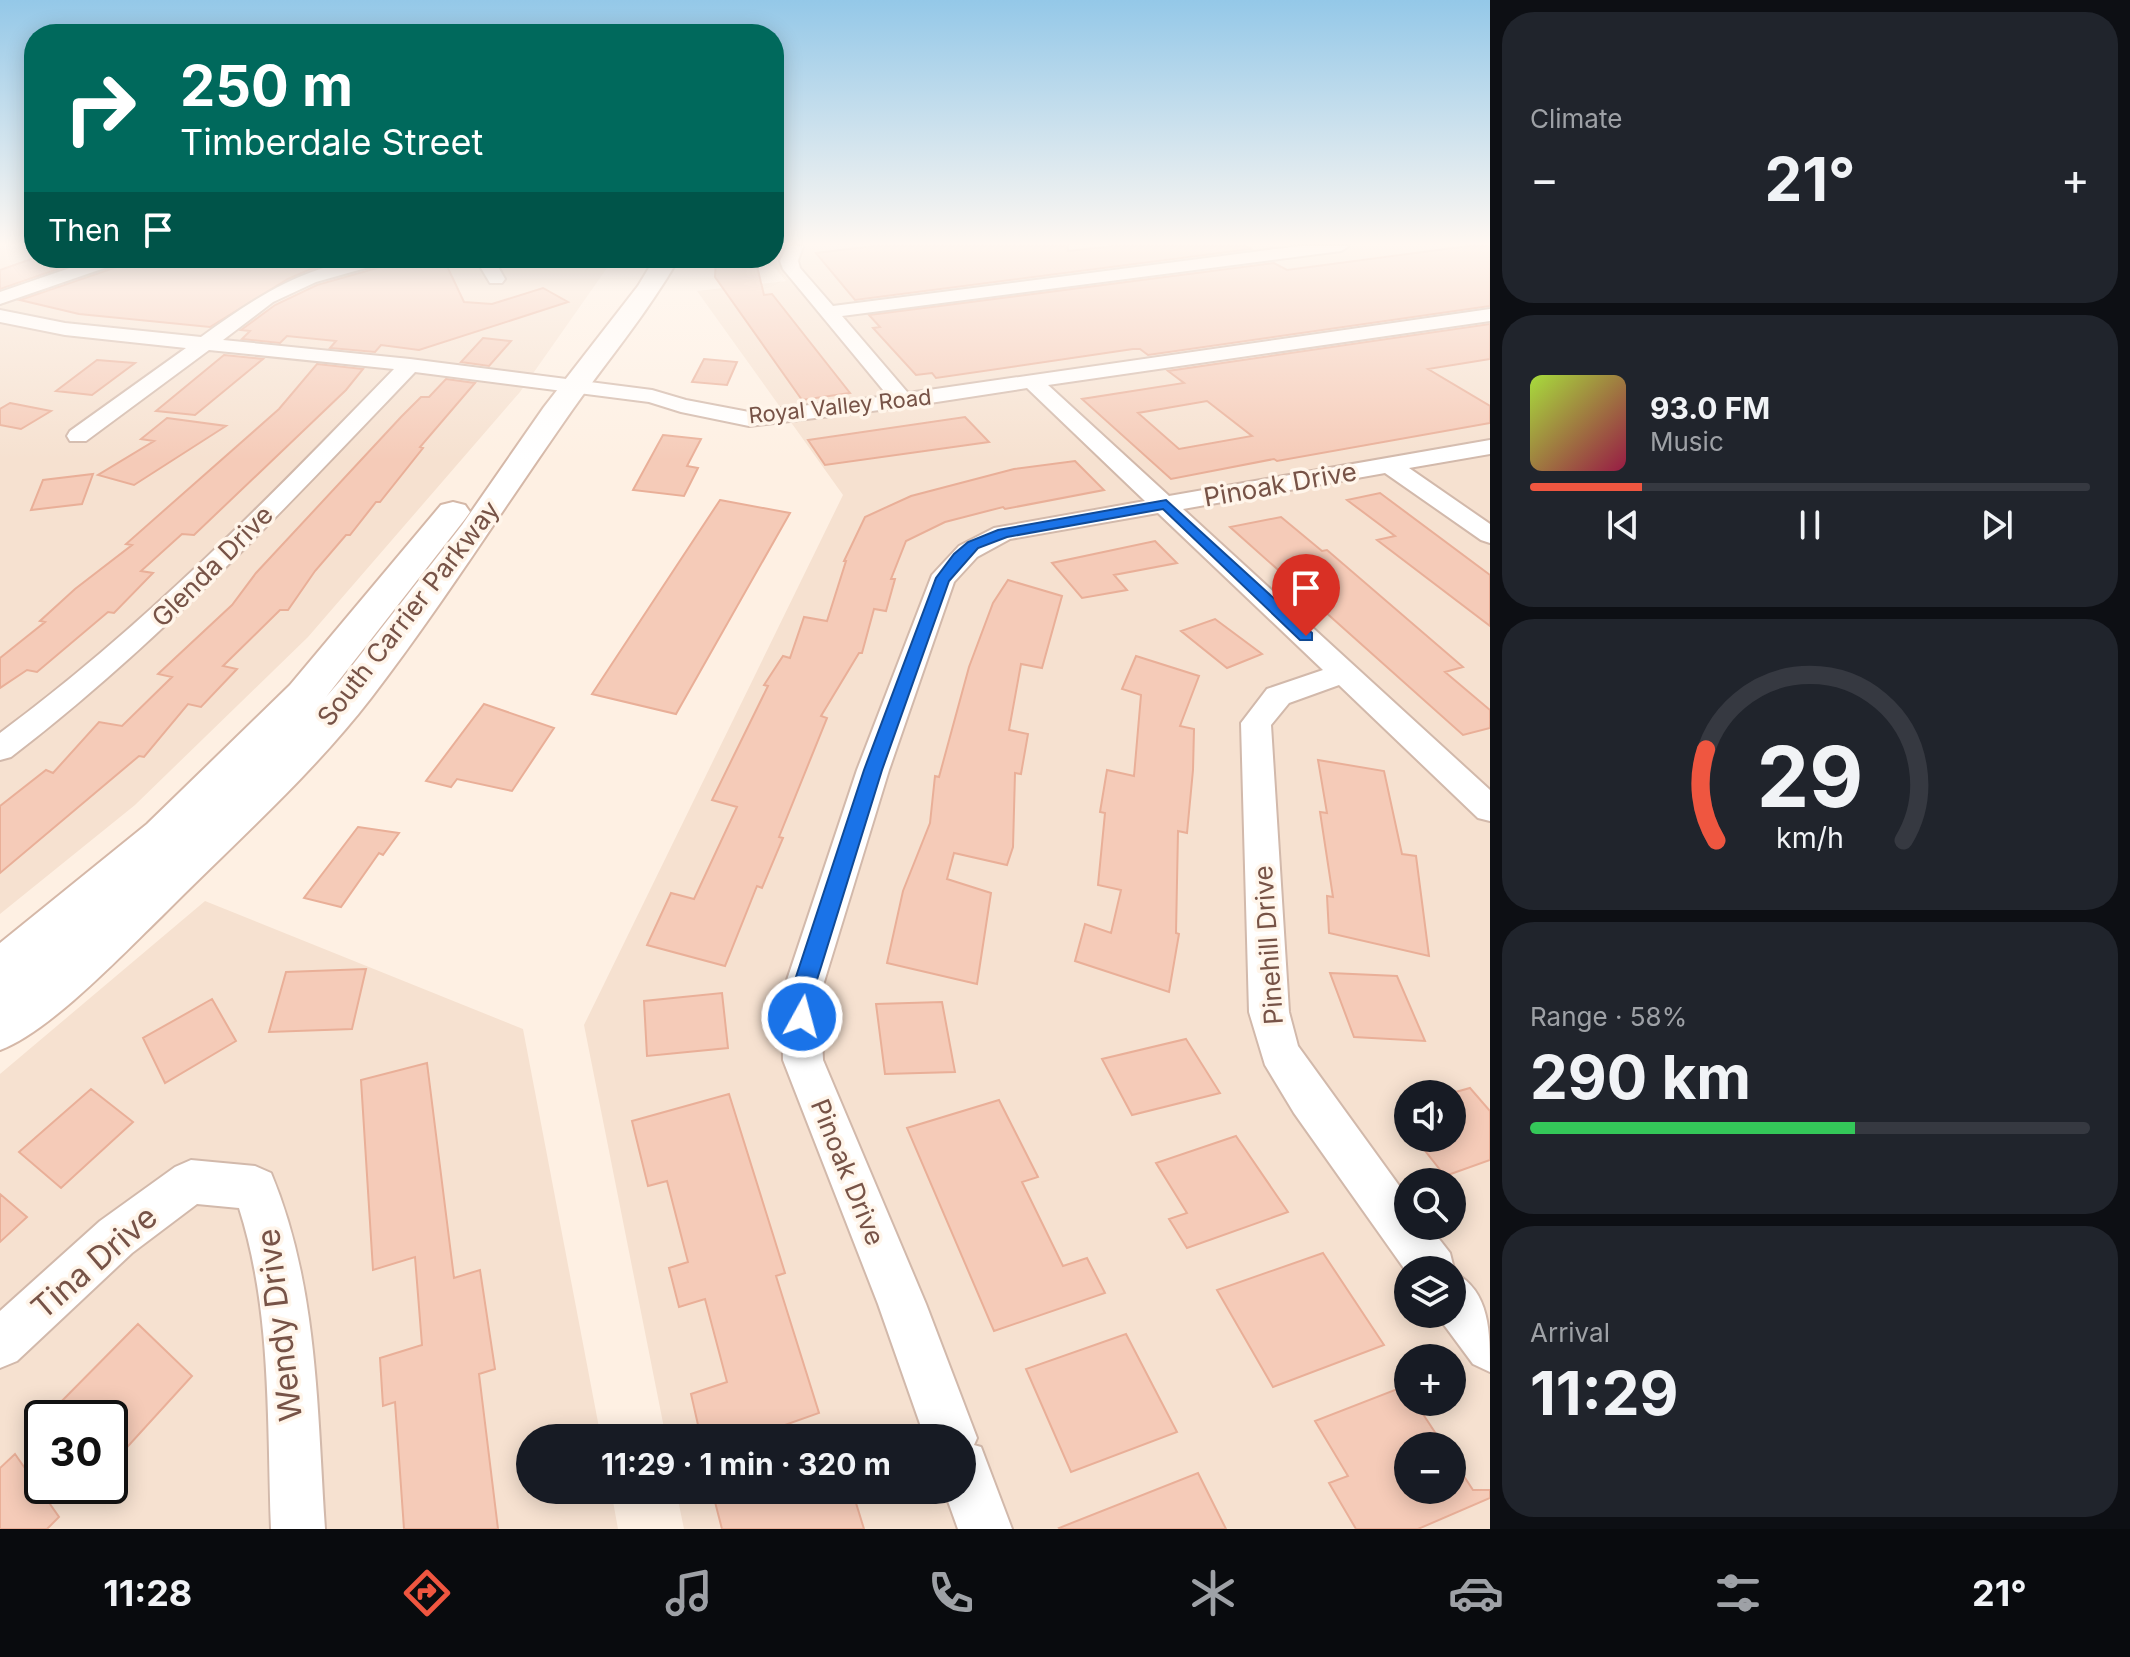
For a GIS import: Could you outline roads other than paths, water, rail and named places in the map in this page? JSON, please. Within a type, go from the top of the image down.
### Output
[{"type":"main road","name":"South Carrier Parkway","points":[[0,1026],[92,952],[448,518],[624,317]]},
{"type":"main road","name":"South Carrier Parkway","points":[[564,385],[590,326]]},
{"type":"main road","name":"South Carrier Parkway","points":[[0,973],[181,844]]},
{"type":"street","name":"Royal Valley Road","points":[[7,317],[65,329],[410,365],[652,396],[681,406],[749,419],[904,401],[1474,317]]},
{"type":"street","points":[[78,436],[239,317]]},
{"type":"street","points":[[832,317],[904,401]]},
{"type":"street","name":"Glenda Drive","points":[[0,749],[63,704],[154,624],[410,365]]},
{"type":"street","points":[[1032,382],[1490,809]]},
{"type":"street","name":"Pinoak Drive","points":[[946,1424],[902,1304],[803,1060],[801,995],[873,770],[941,581],[973,545],[1003,533],[1490,447]]},
{"type":"street","points":[[1389,465],[1490,535]]},
{"type":"street","name":"Pinehill Drive","points":[[1345,673],[1278,696],[1256,723],[1269,1012],[1279,1052],[1301,1087],[1423,1256]]},
{"type":"street","name":"Tina Drive","points":[[0,1344],[116,1237],[191,1182]]},
{"type":"street","name":"Wendy Drive","points":[[191,1182],[255,1188],[269,1225],[286,1326],[298,1529]]},
{"type":"street","points":[[1466,1315],[1490,1347]]},
{"type":"street","points":[[976,1504],[985,1529]]}]
